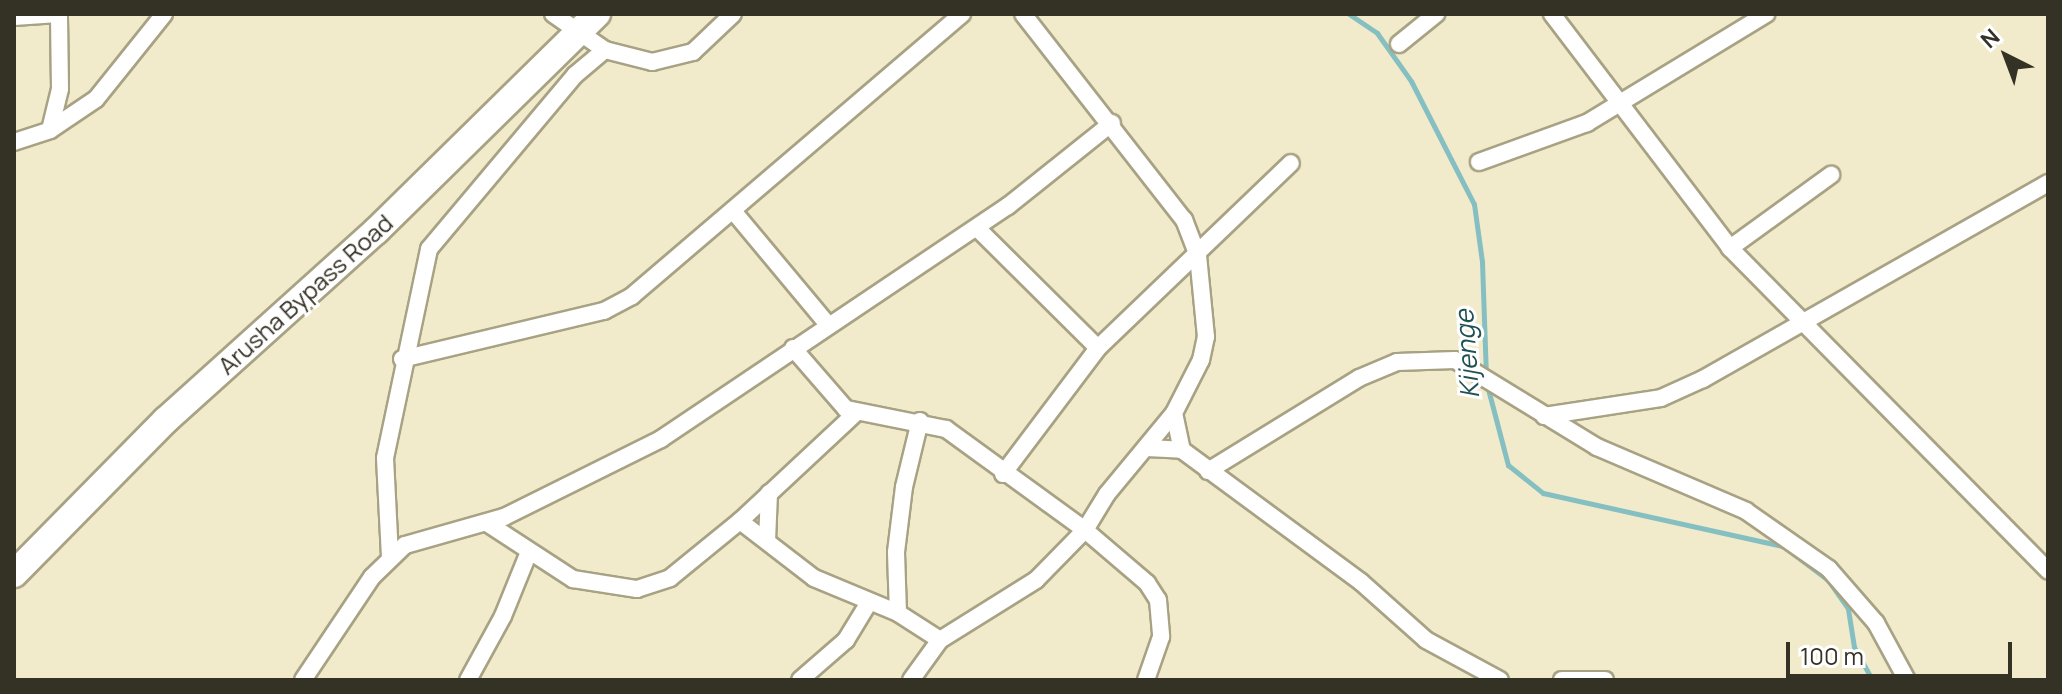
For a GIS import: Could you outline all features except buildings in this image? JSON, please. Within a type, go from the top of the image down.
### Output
[{"type":"main road","name":"Arusha Bypass Road","points":[[14,574],[166,420],[376,231],[597,14]]},
{"type":"street","points":[[14,17],[58,14],[60,89],[50,130]]},
{"type":"street","points":[[14,142],[50,130],[96,99],[164,14]]},
{"type":"street","points":[[553,14],[605,50],[652,62],[693,52],[733,14]]},
{"type":"street","points":[[402,359],[604,311],[658,277],[962,14]]},
{"type":"street","points":[[911,680],[940,640],[1036,580],[1085,530],[1107,494],[1174,413],[1201,360],[1206,337],[1198,256],[1184,220],[1112,123],[1023,14]]},
{"type":"street","points":[[1399,44],[1436,14]]},
{"type":"street","points":[[1552,14],[1730,248],[1801,324],[2048,571]]},
{"type":"street","points":[[1479,162],[1587,123],[1766,14]]},
{"type":"street","points":[[390,557],[385,458],[402,359],[429,249],[575,75],[605,50]]},
{"type":"street","points":[[303,680],[390,557],[425,537],[487,523],[615,466],[735,393],[793,348],[977,228],[1112,123]]},
{"type":"street","points":[[1003,474],[1098,348],[1198,256],[1291,163]]},
{"type":"street","points":[[1730,248],[1831,175]]},
{"type":"street","points":[[1544,416],[1661,398],[1801,324],[2048,183]]},
{"type":"street","points":[[734,212],[829,326]]},
{"type":"street","points":[[977,228],[1098,348]]},
{"type":"street","points":[[793,348],[836,402],[856,413],[920,421],[977,448],[1003,474],[1085,530],[1147,583],[1158,600],[1161,637],[1146,680]]},
{"type":"street","points":[[1208,471],[1359,378],[1397,362],[1455,360],[1597,447],[1746,511],[1829,569],[1876,623],[1907,680]]},
{"type":"street","points":[[487,523],[573,579],[637,589],[670,578],[740,521],[856,413]]},
{"type":"street","points":[[1174,413],[1182,450]]},
{"type":"street","points":[[898,613],[897,539],[920,421]]},
{"type":"street","points":[[1147,448],[1182,450],[1361,582],[1426,640],[1500,680]]},
{"type":"street","points":[[767,541],[769,493]]},
{"type":"street","points":[[740,521],[814,578],[868,604],[898,613],[940,640]]},
{"type":"street","points":[[468,680],[503,616],[529,552]]},
{"type":"street","points":[[800,680],[846,640],[868,604]]},
{"type":"street","points":[[1562,680],[1605,680]]},
{"type":"waterway","name":"Kijenge","points":[[1349,14],[1377,33],[1411,81],[1474,204],[1482,262],[1486,375]]},
{"type":"waterway","name":"Kijenge","points":[[1487,385],[1508,465],[1543,493],[1783,546],[1828,580],[1848,609],[1854,647],[1872,680]]}]
